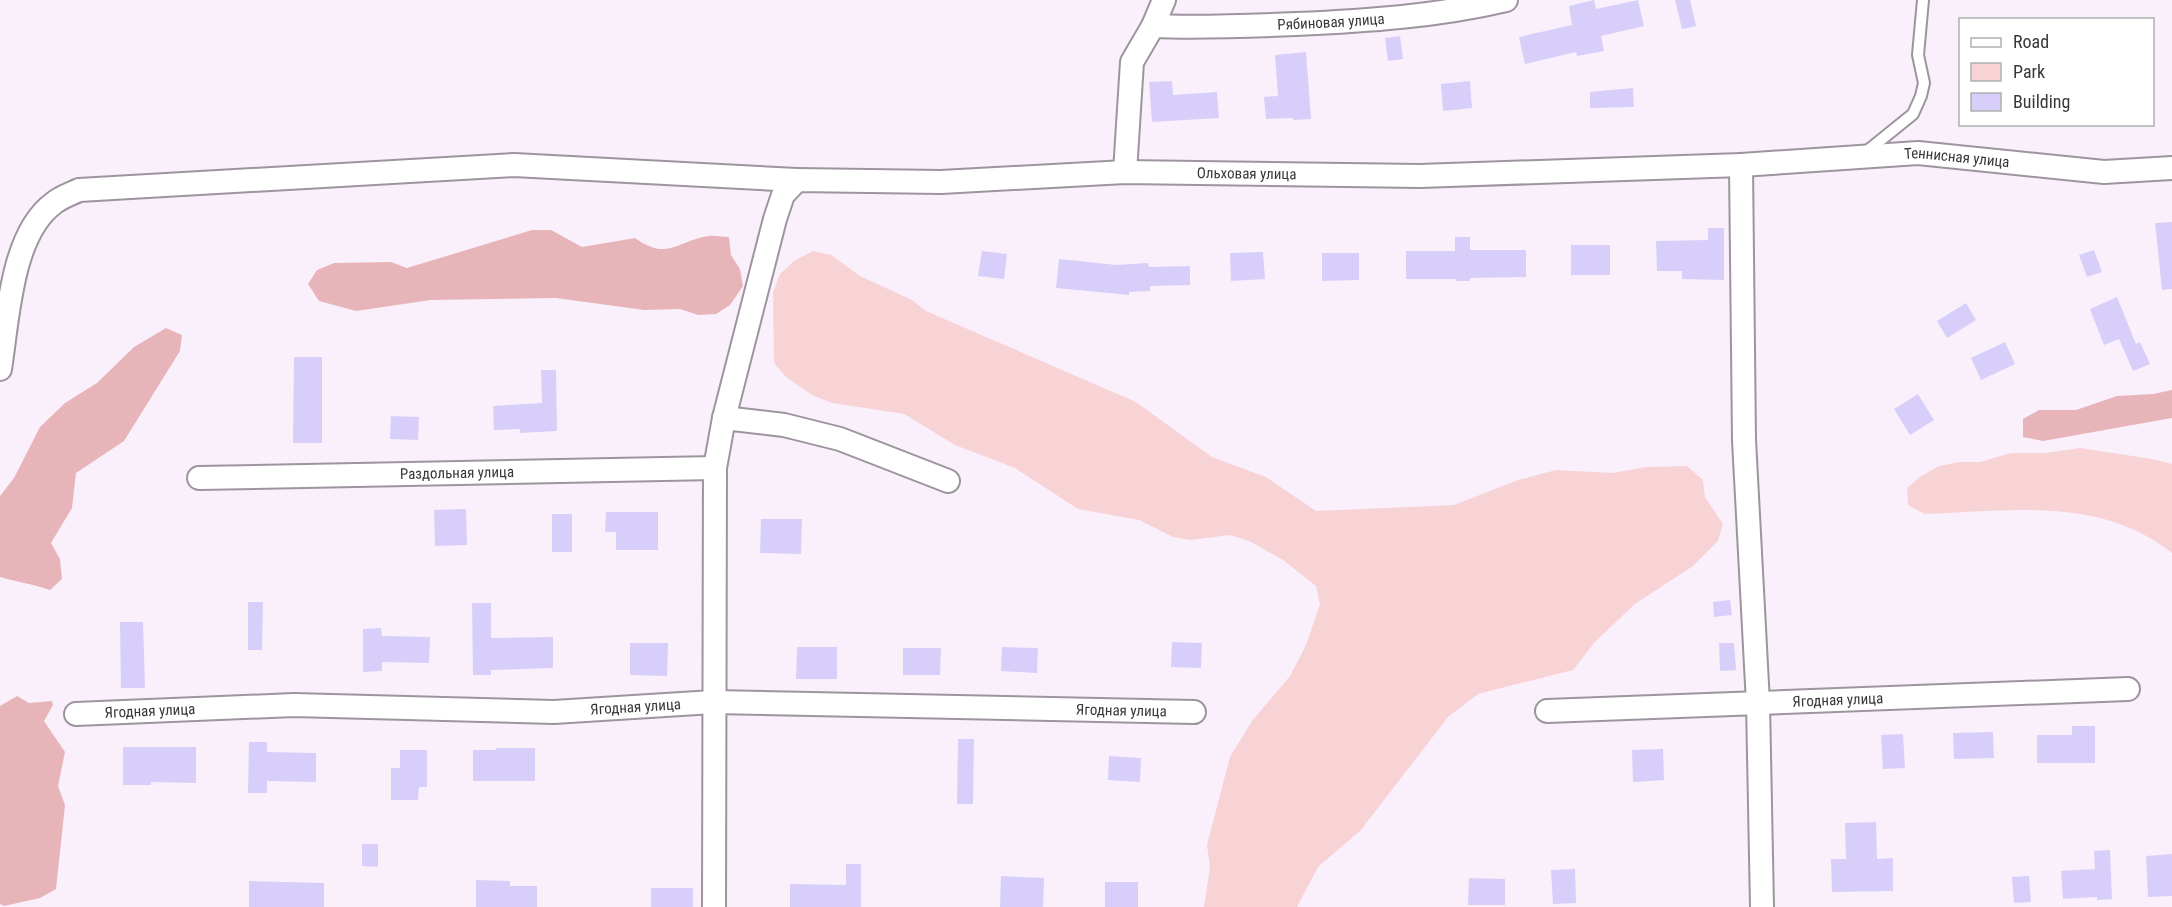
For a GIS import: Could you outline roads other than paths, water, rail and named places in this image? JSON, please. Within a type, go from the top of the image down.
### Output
[{"type":"street","points":[[1125,172],[1132,62],[1154,26],[1164,0]]},
{"type":"street","name":"Рябиновая улица","points":[[1154,26],[1233,26],[1360,21],[1470,9],[1506,0]]},
{"type":"street","name":"Теннисная улица","points":[[1741,165],[1918,153],[2104,172],[2172,168]]},
{"type":"street","name":"Ольховая улица","points":[[0,369],[18,259],[32,226],[53,203],[79,190],[514,165],[797,180],[941,182],[1125,172],[1420,176],[1741,165]]},
{"type":"street","points":[[1741,165],[1744,440],[1758,703],[1762,907]]},
{"type":"street","points":[[714,907],[715,468],[724,418],[775,219],[783,195],[797,180]]},
{"type":"street","points":[[724,418],[784,425],[840,439],[948,481]]},
{"type":"street","name":"Раздольная улица","points":[[199,478],[715,468]]},
{"type":"street","name":"Ягодная улица","points":[[1547,711],[2128,689]]},
{"type":"street","name":"Ягодная улица","points":[[76,714],[294,705],[554,712],[713,702],[1194,712]]},
{"type":"lane","points":[[1862,156],[1913,114],[1921,96],[1924,83],[1918,55],[1923,0]]}]
